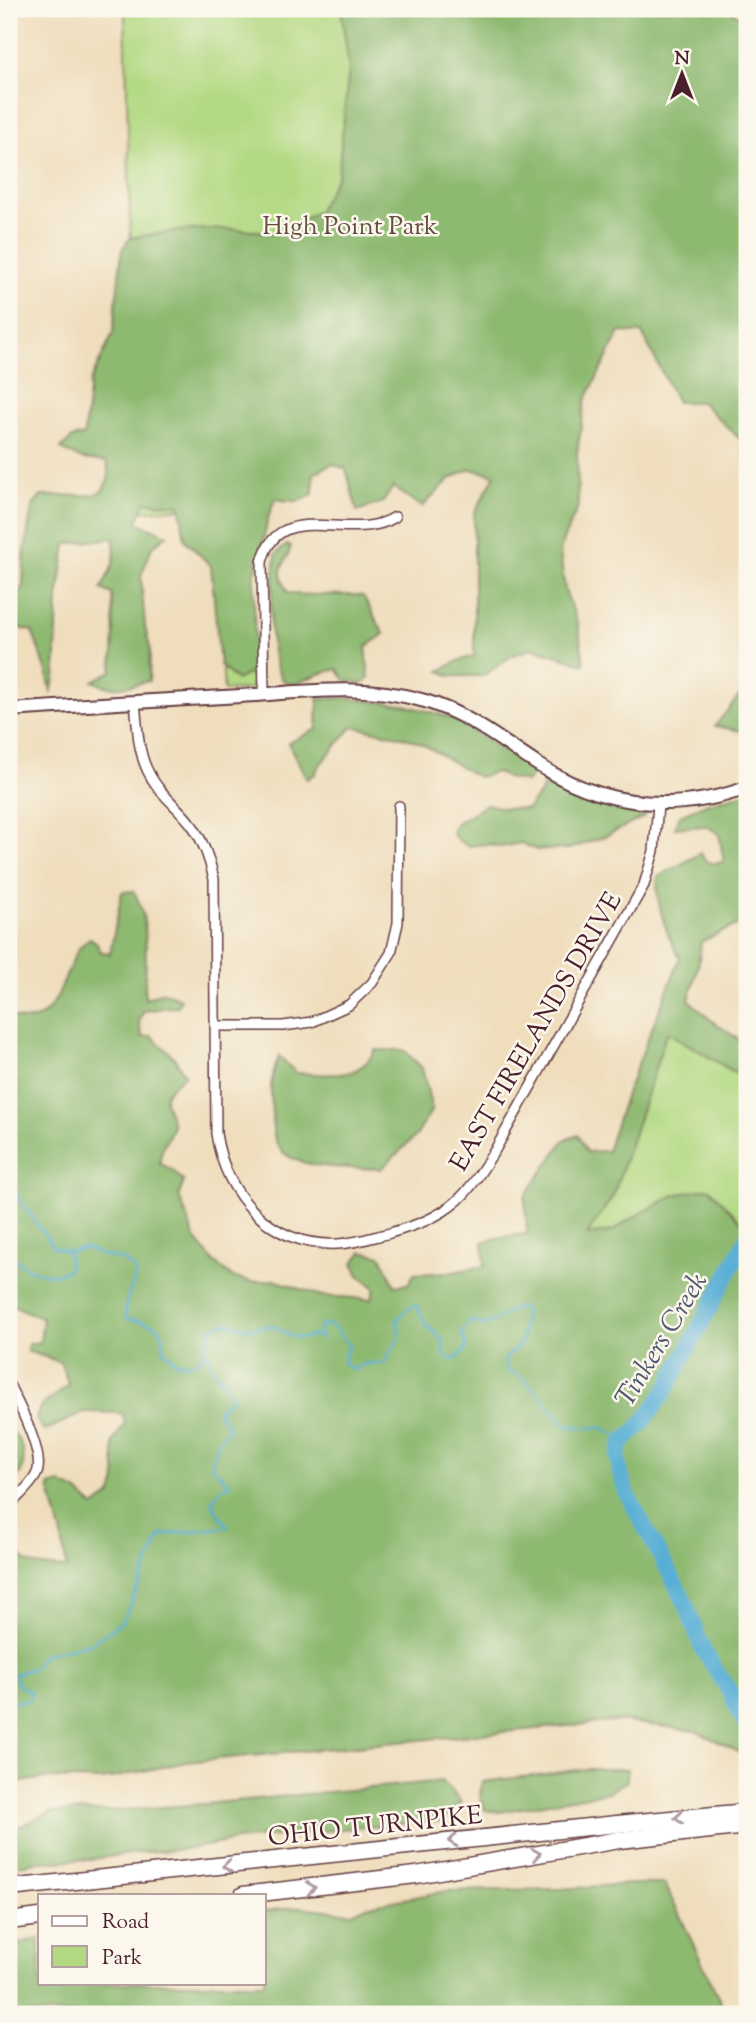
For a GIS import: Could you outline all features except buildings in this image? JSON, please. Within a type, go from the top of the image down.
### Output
[{"type":"highway","name":"OHIO TURNPIKE","points":[[9,1888],[747,1812]]},
{"type":"highway","name":"OHIO TURNPIKE","points":[[252,1894],[416,1875],[619,1840],[747,1826]]},
{"type":"highway","points":[[9,1921],[38,1917]]},
{"type":"street","points":[[264,695],[262,562],[269,542],[280,531],[295,526],[379,525],[395,517]]},
{"type":"street","points":[[9,710],[321,691],[374,692],[424,701],[450,709],[568,782],[608,796],[658,805],[708,799],[747,788]]},
{"type":"street","name":"EAST FIRELANDS DRIVE","points":[[135,702],[138,741],[147,769],[164,796],[194,828],[212,868],[216,894],[216,1116],[219,1156],[239,1197],[257,1214],[277,1229],[321,1243],[359,1241],[428,1220],[467,1192],[644,885],[654,848],[658,805]]},
{"type":"street","points":[[215,1026],[283,1026],[312,1022],[349,1005],[372,983],[391,953],[398,923],[399,806]]},
{"type":"street","points":[[9,1385],[33,1440],[39,1466],[32,1481],[9,1506]]},
{"type":"green space","name":"High Point Park","points":[[125,9],[562,9],[245,445],[252,689],[224,691],[212,507],[137,511]]},
{"type":"green space","points":[[341,9],[729,9],[747,23],[747,469],[741,440],[701,402],[677,402],[642,333],[620,332],[585,401],[577,453],[578,507],[560,553],[565,590],[578,624],[584,664],[533,648],[513,655],[483,676],[450,676],[440,671],[474,656],[474,514],[495,475],[470,469],[450,479],[422,507],[393,487],[383,502],[357,511],[346,469],[332,464],[314,473],[313,494],[299,501],[275,499],[269,515],[254,578],[255,671],[236,680],[220,665],[211,566],[185,540],[180,505],[145,502],[137,522],[167,535],[152,547],[141,576],[145,627],[150,648],[149,681],[114,687],[93,681],[112,671],[112,594],[101,589],[114,558],[113,538],[66,544],[58,598],[55,679],[51,691],[32,631],[15,627],[9,612],[23,586],[32,507],[41,496],[93,495],[102,491],[109,478],[107,462],[82,459],[61,449],[72,438],[84,435],[90,382],[113,333],[122,249],[130,238],[185,230],[221,229],[276,234],[318,211],[338,175],[349,68]]},
{"type":"green space","points":[[287,545],[291,546],[282,567],[281,577],[288,593],[363,596],[384,634],[366,647],[369,678],[363,684],[345,680],[337,669],[293,685],[282,680],[273,650],[271,617],[276,553]]},
{"type":"green space","points":[[747,686],[747,732],[715,726]]},
{"type":"green space","points":[[344,698],[405,705],[452,718],[536,771],[527,782],[507,778],[496,772],[479,777],[414,741],[353,726],[315,774],[307,779],[288,743],[317,729],[318,699]]},
{"type":"green space","points":[[545,777],[594,799],[647,809],[644,817],[604,837],[569,849],[536,850],[522,843],[500,847],[489,844],[467,846],[452,833],[455,824],[487,804],[502,808],[527,809],[542,791]]},
{"type":"green space","points":[[747,793],[747,920],[701,942],[689,1000],[712,1021],[747,1045],[747,1077],[667,1032],[613,1196],[587,1235],[614,1231],[674,1195],[709,1188],[747,1228],[747,1756],[696,1731],[620,1721],[186,1762],[102,1780],[45,1778],[9,1784],[9,1542],[27,1562],[67,1568],[49,1486],[60,1483],[77,1491],[94,1507],[112,1494],[116,1480],[113,1442],[125,1423],[122,1413],[84,1412],[44,1431],[36,1419],[40,1407],[69,1385],[60,1362],[27,1351],[28,1344],[40,1342],[43,1319],[15,1306],[9,1308],[9,1015],[25,1020],[36,1019],[45,1013],[59,994],[78,950],[90,938],[96,942],[100,951],[110,954],[122,892],[133,891],[143,914],[145,928],[145,999],[163,992],[181,999],[178,1006],[144,1011],[139,1022],[142,1037],[151,1036],[173,1056],[185,1075],[170,1088],[165,1097],[173,1125],[160,1163],[184,1182],[179,1195],[194,1237],[214,1262],[232,1277],[252,1282],[274,1280],[322,1296],[372,1299],[375,1288],[359,1275],[353,1263],[362,1252],[381,1256],[395,1286],[408,1284],[414,1274],[453,1272],[485,1266],[483,1242],[527,1234],[525,1197],[564,1140],[578,1135],[587,1152],[607,1151],[626,1094],[680,958],[663,919],[658,897],[658,877],[701,853],[707,862],[724,862],[719,834],[707,826],[675,828],[680,815],[708,803]]},
{"type":"green space","points":[[667,1032],[747,1077],[747,1228],[730,1212],[627,1221],[614,1231],[586,1235],[613,1196]]},
{"type":"green space","points":[[375,1050],[404,1050],[422,1068],[432,1109],[417,1135],[381,1169],[310,1164],[286,1154],[276,1142],[272,1122],[271,1084],[279,1056],[296,1073],[330,1075],[351,1072],[361,1067]]},
{"type":"green space","points":[[9,1428],[20,1442],[24,1457],[20,1472],[9,1486]]},
{"type":"green space","points":[[586,1769],[627,1769],[627,1781],[609,1792],[500,1812],[485,1810],[480,1796],[482,1782]]},
{"type":"green space","points":[[442,1781],[461,1802],[441,1821],[237,1840],[190,1849],[36,1862],[9,1867],[9,1831],[51,1812],[204,1804]]},
{"type":"green space","points":[[665,1884],[726,2014],[9,2014],[9,1946],[38,1939],[38,1984],[266,1984],[266,1911],[301,1907],[352,1913],[367,1906],[447,1891]]},
{"type":"waterway","points":[[9,1172],[18,1198],[54,1247],[68,1252],[85,1248],[123,1260],[135,1269],[125,1313],[127,1319],[159,1327],[164,1350],[176,1362],[194,1362],[199,1359],[203,1355],[212,1328],[227,1323],[246,1328],[275,1327],[293,1337],[305,1338],[313,1335],[322,1338],[319,1328],[322,1325],[331,1325],[349,1345],[343,1363],[354,1370],[368,1363],[384,1364],[400,1336],[397,1320],[407,1309],[416,1305],[426,1325],[443,1340],[443,1354],[450,1359],[456,1359],[466,1349],[461,1334],[469,1322],[486,1324],[519,1307],[525,1311],[521,1343],[504,1360],[507,1370],[523,1378],[567,1426],[601,1427],[621,1437]]},
{"type":"waterway","name":"Tinkers Creek","points":[[747,1238],[665,1392],[641,1425],[622,1443],[618,1456],[626,1492],[686,1604],[703,1650],[731,1694],[747,1728]]},
{"type":"waterway","points":[[9,1243],[15,1259],[41,1273],[56,1274],[69,1269],[68,1252]]},
{"type":"waterway","points":[[9,1703],[29,1700],[31,1692],[18,1685],[15,1674],[34,1668],[43,1655],[92,1643],[123,1621],[161,1535],[228,1527],[211,1503],[221,1488],[230,1485],[212,1466],[217,1446],[229,1429],[218,1410],[233,1397],[214,1369],[207,1352]]},
{"type":"waterway","points":[[9,1734],[9,1755]]}]
